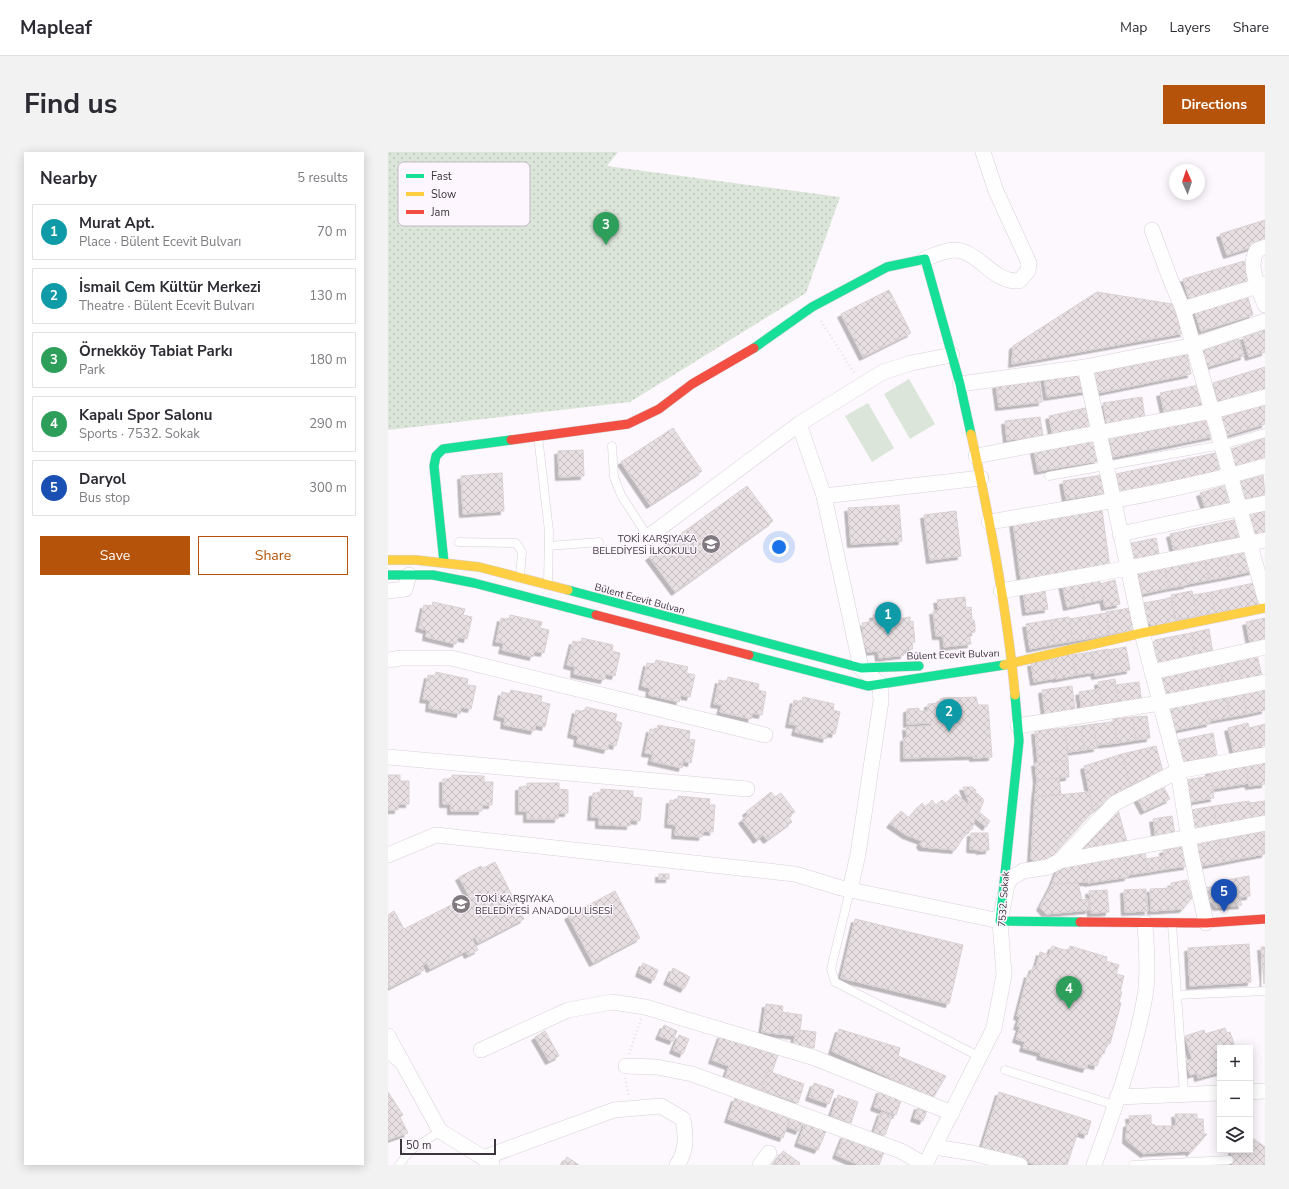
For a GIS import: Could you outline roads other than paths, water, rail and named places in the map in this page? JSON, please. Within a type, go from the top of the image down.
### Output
[{"type":"street","points":[[444,562],[434,462],[437,452],[443,449],[628,424],[659,409],[692,384],[747,353],[812,307],[887,267],[925,259],[949,251],[959,251],[965,252],[985,267],[1009,280],[1019,281],[1028,271],[1029,263],[996,191],[983,152]]},
{"type":"street","points":[[1152,230],[1170,281],[1183,309],[1265,598]]},
{"type":"street","points":[[1265,247],[1257,250],[1254,257],[1253,269],[1262,285],[1265,305]]},
{"type":"street","name":"7532. Sokak","points":[[925,259],[960,384],[989,522],[1010,638],[1019,741],[1000,921],[1004,975],[994,1028],[925,1165]]},
{"type":"street","points":[[1183,309],[1262,285]]},
{"type":"street","points":[[960,384],[1085,367],[1194,345],[1265,321]]},
{"type":"street","points":[[648,538],[799,424],[883,372],[952,355]]},
{"type":"street","points":[[1085,367],[1105,467],[1142,633],[1178,771],[1189,838],[1206,924]]},
{"type":"street","points":[[976,456],[1213,411],[1265,397]]},
{"type":"street","points":[[799,424],[824,496],[861,668],[880,684],[881,701],[858,854],[850,890]]},
{"type":"street","points":[[989,522],[1113,501],[1231,476],[1265,466]]},
{"type":"street","points":[[824,496],[980,478]]},
{"type":"street","points":[[1120,534],[1265,503]]},
{"type":"street","points":[[1001,591],[1128,568],[1265,540]]},
{"type":"street","name":"Bülent Ecevit Bulvarı","points":[[388,560],[444,562],[479,567],[861,668],[1012,664]]},
{"type":"street","name":"Bülent Ecevit Bulvarı","points":[[388,575],[433,575],[545,602],[868,686],[1012,664]]},
{"type":"street","points":[[388,590],[405,589],[409,575]]},
{"type":"street","points":[[1012,664],[1142,633],[1265,608]]},
{"type":"street","points":[[1152,672],[1265,647]]},
{"type":"street","points":[[388,660],[401,658],[450,658],[765,736]]},
{"type":"street","points":[[1018,726],[1160,703],[1265,682]]},
{"type":"street","points":[[1000,921],[1007,885],[1011,878],[1023,871],[1048,868],[1060,861],[1115,803],[1178,771],[1265,755]]},
{"type":"street","points":[[388,757],[747,789]]},
{"type":"street","points":[[1060,861],[1265,823]]},
{"type":"street","points":[[388,855],[436,835],[795,874],[850,890],[1000,921],[1206,924],[1265,919]]},
{"type":"street","points":[[1094,1165],[1116,1101],[1139,1025],[1145,994],[1145,923]]},
{"type":"street","points":[[481,1050],[568,1010],[612,1002],[645,1008],[815,1058],[952,1113]]},
{"type":"street","points":[[388,1036],[440,1131],[489,1162],[614,1110],[661,1106],[684,1119],[686,1136],[684,1148],[677,1165]]},
{"type":"street","points":[[626,1066],[657,1067],[692,1074],[893,1148],[925,1165]]},
{"type":"street","points":[[1253,1092],[1265,1091]]},
{"type":"street","points":[[1116,1101],[1184,1094],[1217,1093]]},
{"type":"street","points":[[935,1147],[972,1153],[1020,1165]]},
{"type":"lane","points":[[1049,476],[1222,445],[1265,433]]},
{"type":"lane","points":[[538,435],[549,546],[548,585],[545,602]]},
{"type":"lane","points":[[612,446],[614,477],[621,495],[648,538]]},
{"type":"lane","points":[[459,542],[516,543],[522,552],[520,578]]},
{"type":"lane","points":[[549,546],[600,542]]},
{"type":"lane","points":[[850,890],[831,970],[835,982],[980,1057]]},
{"type":"lane","points":[[1172,923],[1184,1094]]},
{"type":"lane","points":[[1177,995],[1265,990]]},
{"type":"lane","points":[[388,1055],[406,1069]]},
{"type":"lane","points":[[1005,1070],[1116,1101]]},
{"type":"lane","points":[[399,1165],[410,1151],[440,1131]]},
{"type":"lane","points":[[1132,1165],[1229,1160]]},
{"type":"place","name":"Örnekköy Tabiat Parkı","points":[[606,245]]},
{"type":"place","name":"TOKİ KARŞIYAKA BELEDİYESİ İLKOKULU","points":[[711,544]]},
{"type":"place","name":"Murat Apt.","points":[[888,635]]},
{"type":"place","name":"İsmail Cem Kültür Merkezi","points":[[949,732]]},
{"type":"place","name":"TOKİ KARŞIYAKA BELEDİYESİ ANADOLU LİSESİ","points":[[461,904]]},
{"type":"place","name":"Daryol","points":[[1224,912]]},
{"type":"place","name":"Kapalı Spor Salonu","points":[[1069,1009]]}]
